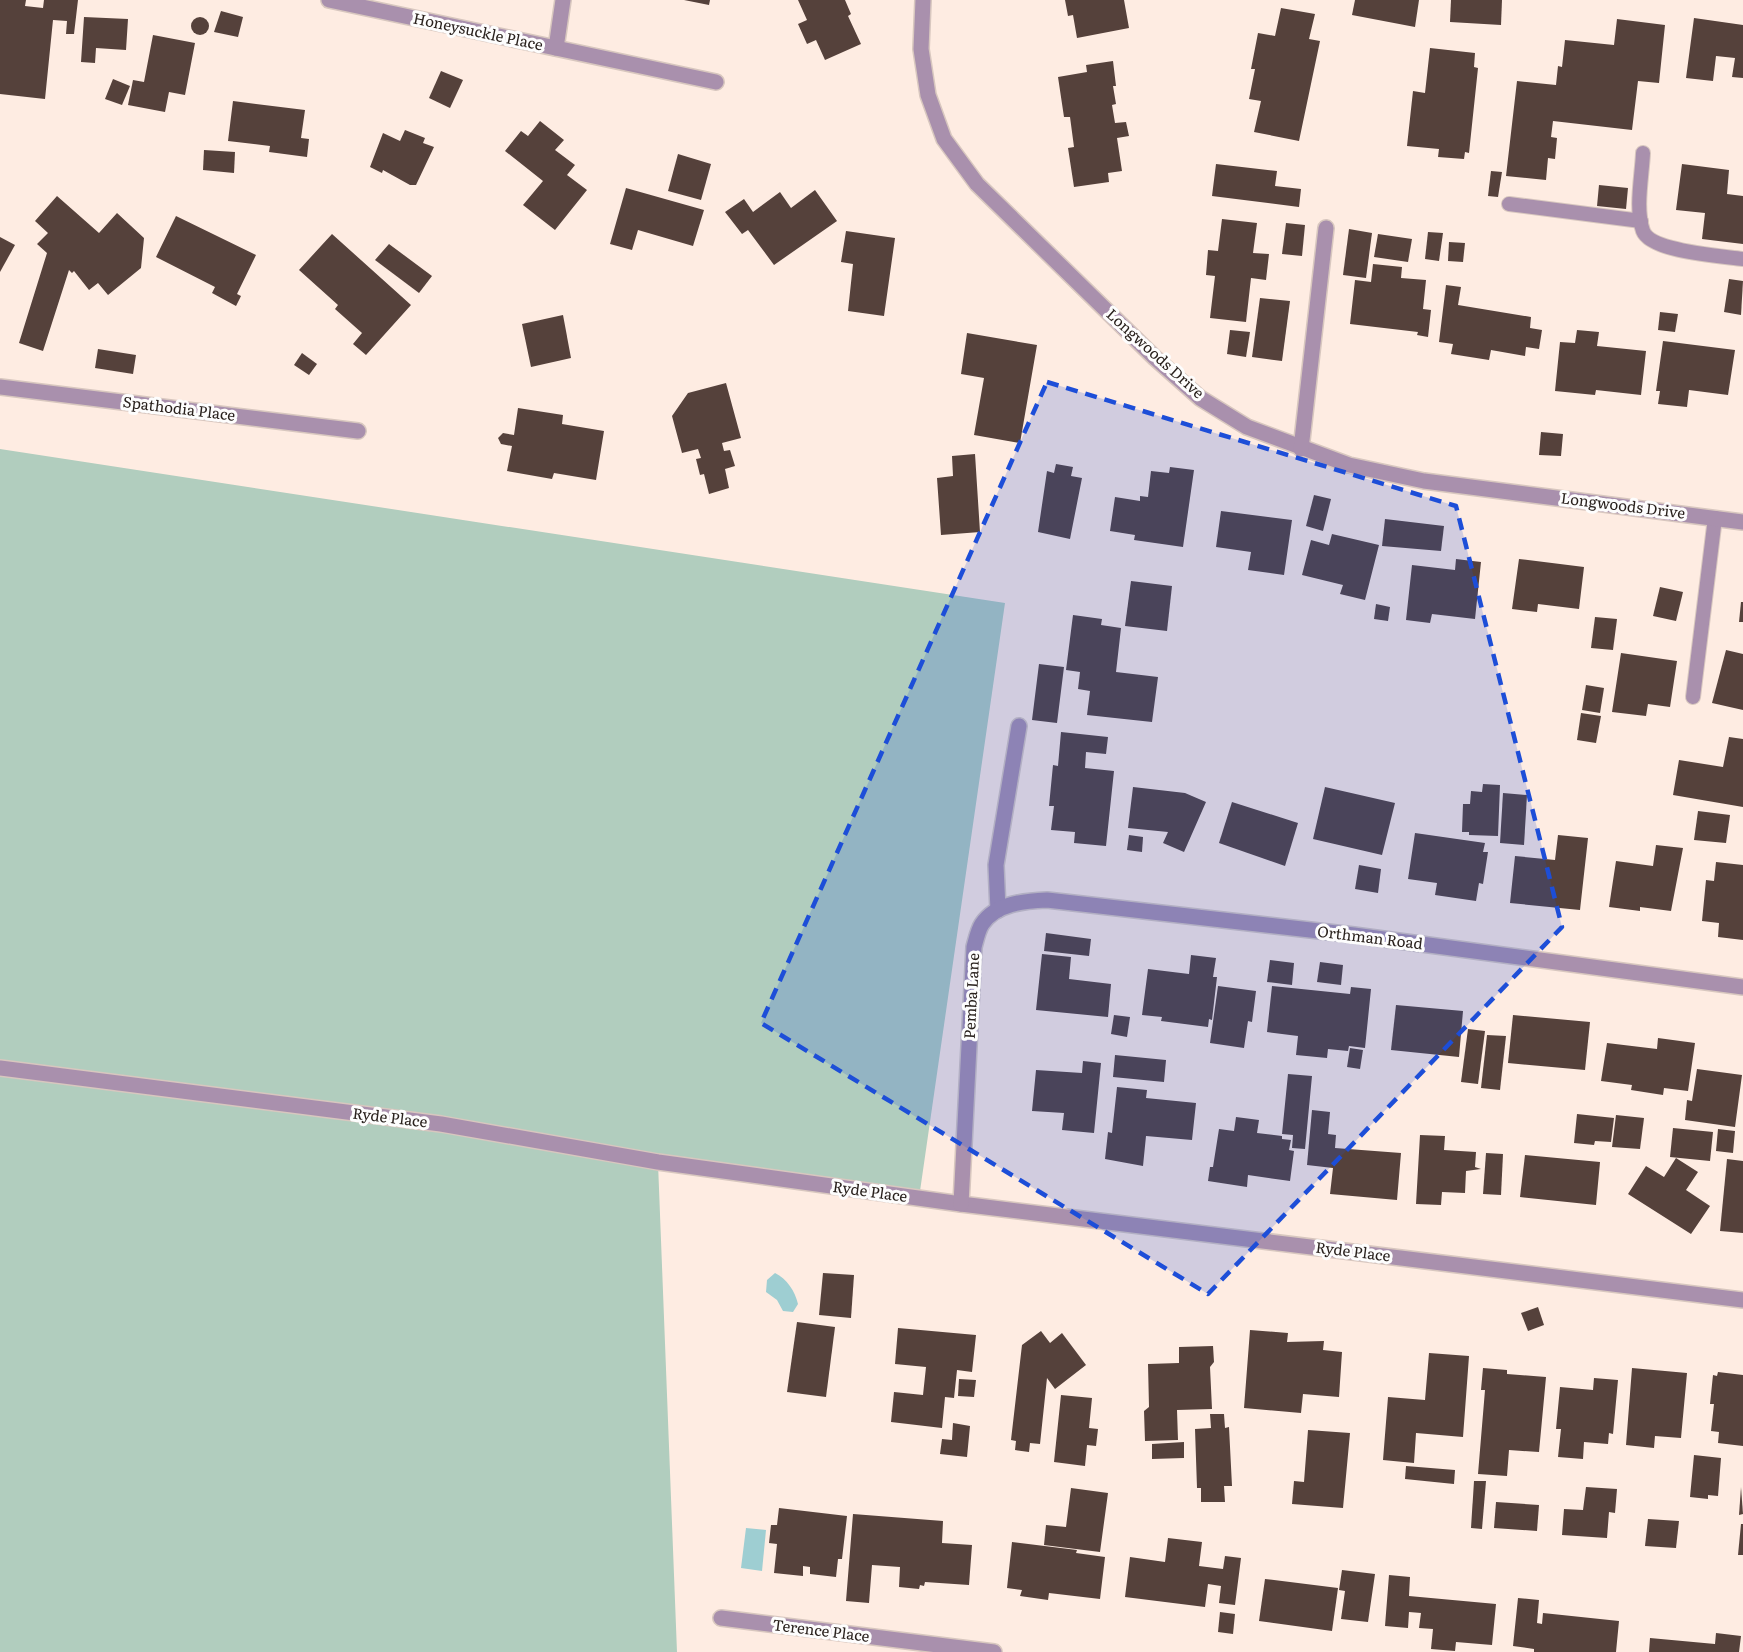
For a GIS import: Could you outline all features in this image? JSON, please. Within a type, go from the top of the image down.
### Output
[{"type":"street","name":"Honeysuckle Place","points":[[329,0],[716,82]]},
{"type":"street","name":"Honeysuckle Place","points":[[556,48],[563,0]]},
{"type":"street","name":"Longwoods Drive","points":[[923,0],[921,49],[928,95],[944,139],[978,184],[1155,358],[1200,398],[1247,427],[1300,449],[1349,465],[1424,481],[1743,522]]},
{"type":"street","points":[[1300,449],[1326,228]]},
{"type":"street","name":"Spathodia Place","points":[[0,387],[358,431]]},
{"type":"street","points":[[998,910],[996,865],[1018,726]]},
{"type":"street","name":"Orthman Road","points":[[998,910],[1022,901],[1047,900],[1354,935],[1743,987]]},
{"type":"street","name":"Pemba Lane","points":[[961,1204],[974,946],[982,924],[998,910]]},
{"type":"street","name":"Ryde Place","points":[[0,1068],[441,1124],[658,1162],[961,1204],[1743,1300]]},
{"type":"street","name":"Terence Place","points":[[721,1618],[994,1652]]},
{"type":"lane","points":[[1643,153],[1641,221],[1644,234],[1654,242],[1696,253],[1743,259]]},
{"type":"lane","points":[[1509,204],[1641,221]]},
{"type":"lane","points":[[1693,697],[1715,518]]},
{"type":"highlighted area","points":[[1047,382],[1456,506],[1562,927],[1208,1294],[761,1023]]},
{"type":"green space","points":[[0,449],[1005,603],[919,1198],[658,1163],[677,1652],[0,1652]]},
{"type":"water","points":[[775,1273],[787,1282],[795,1295],[798,1304],[793,1312],[783,1311],[777,1300],[766,1292],[767,1280]]},
{"type":"water","points":[[746,1528],[766,1530],[762,1571],[741,1568]]},
{"type":"building","points":[[0,0],[26,0],[25,6],[43,8],[44,0],[78,0],[74,34],[66,34],[67,21],[53,20],[45,99],[0,94]]},
{"type":"building","points":[[684,0],[710,0],[709,5]]},
{"type":"building","points":[[798,0],[845,0],[851,14],[848,16],[861,44],[825,60],[816,40],[807,44],[798,24],[807,20]]},
{"type":"building","points":[[1065,0],[1124,0],[1129,28],[1077,38],[1073,15],[1068,16]]},
{"type":"building","points":[[1355,0],[1419,0],[1415,27],[1352,15]]},
{"type":"building","points":[[1451,0],[1502,0],[1501,25],[1450,22]]},
{"type":"building","points":[[1281,8],[1315,14],[1309,39],[1320,41],[1299,141],[1254,132],[1261,101],[1249,99],[1255,69],[1251,69],[1258,33],[1275,36]]},
{"type":"building","points":[[221,11],[243,17],[238,37],[214,32]]},
{"type":"building","points":[[84,17],[128,19],[126,50],[96,48],[95,63],[81,62]]},
{"type":"building","points":[[200,17],[208,22],[209,26],[204,34],[200,35],[192,30],[191,26],[196,18]]},
{"type":"building","points":[[1694,18],[1743,25],[1743,78],[1732,77],[1735,58],[1716,56],[1713,81],[1686,78]]},
{"type":"building","points":[[1617,19],[1665,25],[1659,83],[1638,81],[1632,130],[1553,121],[1551,137],[1557,138],[1555,159],[1548,158],[1546,180],[1506,176],[1517,81],[1556,85],[1558,66],[1562,67],[1565,40],[1614,45]]},
{"type":"building","points":[[153,35],[195,43],[185,95],[169,92],[165,112],[128,105],[133,80],[144,82]]},
{"type":"building","points":[[1430,48],[1475,53],[1474,67],[1478,68],[1469,153],[1465,152],[1464,159],[1438,157],[1439,149],[1407,146],[1413,91],[1425,93]]},
{"type":"building","points":[[1113,61],[1116,104],[1112,105],[1115,123],[1126,122],[1129,136],[1117,138],[1122,171],[1108,173],[1109,182],[1074,187],[1068,148],[1074,147],[1070,117],[1064,117],[1058,77],[1087,72],[1086,65]]},
{"type":"building","points":[[441,71],[463,80],[450,108],[429,98]]},
{"type":"building","points":[[113,79],[130,86],[122,105],[105,99]]},
{"type":"building","points":[[233,101],[305,110],[301,138],[309,139],[307,157],[269,152],[270,146],[228,141]]},
{"type":"building","points":[[540,121],[564,140],[555,150],[575,165],[567,175],[587,190],[555,230],[523,205],[543,181],[505,151],[521,131],[528,136]]},
{"type":"building","points":[[405,130],[425,138],[423,143],[434,147],[416,185],[410,185],[383,170],[382,173],[370,167],[383,133],[400,141]]},
{"type":"building","points":[[204,150],[235,152],[234,173],[203,170]]},
{"type":"building","points":[[678,154],[711,164],[701,200],[668,191]]},
{"type":"building","points":[[1216,164],[1277,171],[1275,186],[1301,189],[1299,207],[1212,196]]},
{"type":"building","points":[[1682,164],[1729,170],[1727,194],[1743,196],[1743,244],[1702,239],[1705,213],[1676,210]]},
{"type":"building","points":[[1491,171],[1502,172],[1498,197],[1488,196]]},
{"type":"building","points":[[1599,185],[1628,188],[1626,209],[1597,206]]},
{"type":"building","points":[[626,188],[704,210],[693,246],[638,230],[632,250],[610,244]]},
{"type":"building","points":[[815,190],[837,221],[774,265],[748,230],[742,234],[725,212],[744,199],[753,212],[780,192],[791,208]]},
{"type":"building","points":[[57,196],[99,233],[117,213],[144,238],[141,268],[108,295],[98,283],[89,290],[74,271],[72,273],[69,270],[43,351],[19,343],[47,253],[37,244],[48,233],[35,221]]},
{"type":"building","points":[[176,216],[256,255],[237,294],[241,296],[236,306],[212,293],[215,287],[156,257]]},
{"type":"building","points":[[1222,219],[1257,223],[1253,253],[1269,254],[1266,280],[1251,278],[1246,322],[1210,318],[1215,276],[1206,275],[1208,250],[1218,251]]},
{"type":"building","points":[[1286,223],[1305,225],[1302,256],[1282,254]]},
{"type":"building","points":[[1349,229],[1372,233],[1366,278],[1343,275]]},
{"type":"building","points":[[846,231],[895,238],[884,316],[848,311],[853,264],[841,262]]},
{"type":"building","points":[[1428,232],[1443,233],[1439,261],[1425,259]]},
{"type":"building","points":[[332,234],[411,305],[366,355],[353,344],[362,333],[335,309],[338,305],[299,270]]},
{"type":"building","points":[[1378,234],[1412,239],[1408,262],[1374,257]]},
{"type":"building","points":[[0,237],[15,245],[0,272]]},
{"type":"building","points":[[1449,242],[1465,243],[1463,262],[1448,261]]},
{"type":"building","points":[[389,244],[432,276],[419,293],[375,260]]},
{"type":"building","points":[[1373,264],[1402,267],[1401,278],[1426,280],[1423,309],[1431,310],[1428,337],[1417,335],[1418,332],[1350,324],[1355,280],[1371,282]]},
{"type":"building","points":[[1729,279],[1743,281],[1741,315],[1724,312]]},
{"type":"building","points":[[1446,285],[1461,287],[1458,305],[1531,317],[1530,328],[1542,330],[1539,349],[1526,347],[1525,356],[1491,350],[1489,360],[1451,354],[1453,344],[1439,342]]},
{"type":"building","points":[[1260,298],[1290,301],[1282,361],[1252,357]]},
{"type":"building","points":[[1660,312],[1678,314],[1675,332],[1658,330]]},
{"type":"building","points":[[563,315],[571,358],[531,367],[522,324]]},
{"type":"building","points":[[1230,330],[1250,332],[1246,357],[1227,354]]},
{"type":"building","points":[[1577,330],[1599,332],[1597,346],[1646,351],[1641,395],[1596,390],[1595,395],[1555,391],[1560,342],[1575,343]]},
{"type":"building","points":[[967,333],[1037,345],[1020,443],[974,435],[984,378],[961,374]]},
{"type":"building","points":[[1663,341],[1735,350],[1728,395],[1689,390],[1687,407],[1658,404],[1660,391],[1656,391]]},
{"type":"building","points":[[98,349],[136,355],[133,374],[95,368]]},
{"type":"building","points":[[302,353],[317,364],[309,375],[294,365]]},
{"type":"building","points":[[726,383],[741,438],[722,443],[724,451],[730,450],[735,466],[725,469],[729,488],[709,494],[704,474],[700,475],[696,459],[701,458],[698,449],[682,453],[672,416],[688,393]]},
{"type":"building","points":[[518,408],[563,415],[562,424],[604,431],[596,480],[554,473],[552,479],[507,471],[512,446],[501,444],[498,438],[503,433],[514,435]]},
{"type":"building","points":[[1541,432],[1563,434],[1561,456],[1539,455]]},
{"type":"building","points":[[975,454],[980,532],[941,535],[937,478],[953,476],[952,456]]},
{"type":"building","points":[[1056,464],[1073,467],[1071,476],[1082,478],[1070,539],[1038,532],[1047,471],[1054,473]]},
{"type":"building","points":[[1170,467],[1194,470],[1183,547],[1134,540],[1135,535],[1110,531],[1115,497],[1140,501],[1140,496],[1148,497],[1151,471],[1169,473]]},
{"type":"building","points":[[1314,495],[1331,499],[1323,531],[1306,526]]},
{"type":"building","points":[[1221,511],[1292,520],[1284,575],[1248,570],[1251,552],[1216,547]]},
{"type":"building","points":[[1385,519],[1444,526],[1441,551],[1382,546]]},
{"type":"building","points":[[1332,534],[1379,545],[1365,600],[1340,594],[1343,585],[1302,575],[1311,540],[1329,545]]},
{"type":"building","points":[[1456,559],[1481,562],[1475,619],[1432,614],[1430,623],[1406,620],[1412,565],[1455,570]]},
{"type":"building","points":[[1519,559],[1584,567],[1579,609],[1538,604],[1537,612],[1512,609]]},
{"type":"building","points":[[1131,581],[1172,586],[1167,631],[1125,626]]},
{"type":"building","points":[[1660,587],[1683,592],[1676,621],[1653,616]]},
{"type":"building","points":[[1741,602],[1743,602],[1743,622],[1739,622]]},
{"type":"building","points":[[1376,604],[1390,607],[1388,621],[1374,619]]},
{"type":"building","points":[[1073,615],[1102,619],[1101,625],[1121,628],[1116,672],[1158,677],[1152,722],[1087,715],[1090,691],[1078,689],[1080,672],[1066,670]]},
{"type":"building","points":[[1595,617],[1617,619],[1613,650],[1591,648]]},
{"type":"building","points":[[1726,650],[1743,654],[1743,710],[1712,703]]},
{"type":"building","points":[[1621,653],[1677,661],[1670,707],[1648,704],[1646,716],[1612,712]]},
{"type":"building","points":[[1039,664],[1064,667],[1057,723],[1032,720]]},
{"type":"building","points":[[1586,685],[1604,688],[1600,713],[1582,710]]},
{"type":"building","points":[[1581,713],[1601,716],[1596,743],[1577,740]]},
{"type":"building","points":[[1061,732],[1108,737],[1106,754],[1086,752],[1085,768],[1114,771],[1106,846],[1074,843],[1075,832],[1051,830],[1054,806],[1049,806],[1053,765],[1058,766]]},
{"type":"building","points":[[1729,737],[1743,739],[1743,807],[1673,795],[1679,760],[1723,767]]},
{"type":"building","points":[[1483,784],[1500,785],[1498,836],[1469,835],[1469,832],[1462,832],[1463,804],[1470,804],[1471,791],[1482,792]]},
{"type":"building","points":[[1133,787],[1185,793],[1206,802],[1184,852],[1163,843],[1168,832],[1128,828]]},
{"type":"building","points":[[1325,787],[1395,803],[1382,855],[1313,839]]},
{"type":"building","points":[[1503,793],[1527,795],[1524,845],[1500,843]]},
{"type":"building","points":[[1232,802],[1298,823],[1285,866],[1219,843]]},
{"type":"building","points":[[1698,811],[1730,815],[1726,843],[1694,840]]},
{"type":"building","points":[[1415,833],[1485,843],[1483,852],[1488,852],[1483,884],[1479,883],[1476,901],[1435,895],[1437,883],[1408,879]]},
{"type":"building","points":[[1129,835],[1143,837],[1142,852],[1127,850]]},
{"type":"building","points":[[1558,835],[1588,838],[1580,910],[1510,903],[1515,856],[1555,860]]},
{"type":"building","points":[[1656,845],[1683,848],[1671,911],[1640,907],[1640,911],[1609,907],[1616,861],[1653,866]]},
{"type":"building","points":[[1716,862],[1743,865],[1743,940],[1718,937],[1719,923],[1702,921],[1706,880],[1714,881]]},
{"type":"building","points":[[1359,865],[1381,869],[1378,893],[1355,889]]},
{"type":"building","points":[[1046,933],[1091,939],[1089,956],[1044,951]]},
{"type":"building","points":[[1042,954],[1071,957],[1069,979],[1111,984],[1108,1017],[1036,1010]]},
{"type":"building","points":[[1191,955],[1216,958],[1213,977],[1217,977],[1212,1020],[1209,1019],[1208,1027],[1161,1021],[1162,1017],[1142,1015],[1148,969],[1189,974]]},
{"type":"building","points":[[1270,960],[1294,963],[1292,985],[1267,982]]},
{"type":"building","points":[[1320,962],[1343,965],[1341,985],[1317,982]]},
{"type":"building","points":[[1218,986],[1256,991],[1252,1022],[1248,1021],[1244,1048],[1210,1043]]},
{"type":"building","points":[[1272,986],[1350,994],[1351,987],[1371,989],[1365,1048],[1349,1046],[1348,1051],[1328,1049],[1327,1058],[1296,1055],[1298,1036],[1267,1032]]},
{"type":"building","points":[[1396,1005],[1463,1011],[1459,1057],[1391,1050]]},
{"type":"building","points":[[1114,1015],[1130,1017],[1127,1037],[1111,1034]]},
{"type":"building","points":[[1513,1015],[1590,1022],[1585,1070],[1508,1063]]},
{"type":"building","points":[[1468,1029],[1485,1031],[1478,1084],[1461,1082]]},
{"type":"building","points":[[1487,1035],[1506,1036],[1500,1090],[1481,1088]]},
{"type":"building","points":[[1658,1038],[1695,1043],[1688,1091],[1664,1088],[1663,1095],[1631,1090],[1632,1085],[1601,1081],[1607,1043],[1657,1049]]},
{"type":"building","points":[[1350,1048],[1363,1050],[1360,1069],[1347,1067]]},
{"type":"building","points":[[1115,1055],[1166,1060],[1164,1082],[1113,1077]]},
{"type":"building","points":[[1083,1061],[1101,1063],[1094,1133],[1062,1130],[1064,1113],[1032,1111],[1036,1070],[1082,1073]]},
{"type":"building","points":[[1697,1069],[1742,1075],[1735,1127],[1685,1120],[1687,1100],[1692,1101]]},
{"type":"building","points":[[1288,1074],[1312,1076],[1305,1149],[1292,1148],[1293,1135],[1282,1134]]},
{"type":"building","points":[[1117,1087],[1147,1090],[1146,1098],[1196,1103],[1192,1140],[1146,1136],[1143,1166],[1105,1159],[1108,1132],[1112,1133]]},
{"type":"building","points":[[1312,1110],[1330,1112],[1328,1134],[1336,1135],[1335,1148],[1401,1153],[1397,1200],[1330,1194],[1333,1168],[1307,1165]]},
{"type":"building","points":[[1577,1114],[1614,1118],[1611,1142],[1595,1141],[1594,1145],[1574,1143]]},
{"type":"building","points":[[1616,1115],[1644,1118],[1640,1149],[1612,1147]]},
{"type":"building","points":[[1236,1117],[1259,1120],[1257,1133],[1282,1136],[1282,1139],[1291,1140],[1289,1150],[1294,1151],[1290,1181],[1248,1175],[1247,1187],[1208,1181],[1210,1167],[1213,1167],[1219,1129],[1234,1131]]},
{"type":"building","points":[[1673,1128],[1713,1132],[1710,1161],[1670,1157]]},
{"type":"building","points":[[1718,1129],[1735,1131],[1733,1153],[1716,1151]]},
{"type":"building","points":[[1420,1135],[1445,1136],[1444,1150],[1476,1152],[1475,1167],[1481,1169],[1466,1171],[1465,1193],[1442,1192],[1441,1205],[1416,1204]]},
{"type":"building","points":[[1486,1153],[1503,1154],[1501,1195],[1483,1194]]},
{"type":"building","points":[[1525,1155],[1600,1162],[1596,1205],[1520,1197]]},
{"type":"building","points":[[1676,1158],[1698,1172],[1686,1190],[1710,1206],[1691,1234],[1628,1194],[1646,1166],[1664,1177]]},
{"type":"building","points":[[1727,1159],[1743,1161],[1743,1233],[1720,1231]]},
{"type":"building","points":[[823,1273],[854,1275],[851,1318],[819,1315]]},
{"type":"building","points":[[1538,1307],[1544,1325],[1528,1331],[1521,1313]]},
{"type":"building","points":[[797,1322],[835,1327],[826,1397],[787,1392]]},
{"type":"building","points":[[898,1328],[976,1335],[972,1372],[957,1370],[954,1398],[945,1397],[942,1428],[891,1422],[894,1392],[923,1395],[926,1367],[895,1364]]},
{"type":"building","points":[[1250,1330],[1288,1333],[1287,1342],[1324,1341],[1323,1350],[1342,1352],[1339,1397],[1303,1394],[1301,1413],[1244,1408]]},
{"type":"building","points":[[1041,1331],[1050,1343],[1062,1333],[1086,1365],[1055,1389],[1047,1378],[1040,1444],[1030,1443],[1029,1452],[1015,1450],[1016,1441],[1011,1440],[1022,1345]]},
{"type":"building","points":[[1213,1346],[1214,1362],[1210,1367],[1212,1409],[1177,1410],[1178,1440],[1145,1441],[1144,1411],[1149,1407],[1148,1364],[1179,1363],[1179,1347]]},
{"type":"building","points":[[1429,1353],[1469,1356],[1463,1437],[1416,1433],[1414,1463],[1383,1460],[1388,1397],[1425,1400]]},
{"type":"building","points":[[1483,1368],[1507,1370],[1507,1374],[1546,1377],[1539,1452],[1509,1450],[1507,1476],[1478,1474],[1485,1390],[1481,1390]]},
{"type":"building","points":[[1632,1368],[1687,1373],[1681,1438],[1655,1436],[1654,1448],[1626,1445]]},
{"type":"building","points":[[1718,1372],[1743,1375],[1743,1446],[1718,1443],[1719,1432],[1711,1431],[1714,1404],[1710,1404],[1713,1375],[1717,1376]]},
{"type":"building","points":[[1594,1378],[1618,1380],[1613,1434],[1609,1433],[1608,1444],[1584,1442],[1583,1459],[1558,1457],[1561,1429],[1556,1429],[1560,1387],[1593,1390]]},
{"type":"building","points":[[959,1379],[976,1380],[974,1397],[958,1396]]},
{"type":"building","points":[[1061,1395],[1092,1398],[1089,1428],[1098,1429],[1096,1446],[1087,1445],[1085,1466],[1054,1462]]},
{"type":"building","points":[[1210,1414],[1224,1414],[1225,1428],[1229,1427],[1232,1486],[1224,1486],[1225,1502],[1201,1502],[1201,1488],[1197,1488],[1195,1429],[1211,1428]]},
{"type":"building","points":[[953,1423],[970,1426],[967,1457],[940,1454],[942,1439],[952,1440]]},
{"type":"building","points":[[1308,1430],[1350,1433],[1343,1508],[1292,1504],[1294,1481],[1304,1482]]},
{"type":"building","points":[[1184,1442],[1184,1458],[1152,1459],[1152,1444]]},
{"type":"building","points":[[1694,1455],[1721,1458],[1718,1496],[1708,1495],[1708,1499],[1690,1497]]},
{"type":"building","points":[[1406,1466],[1455,1470],[1454,1484],[1405,1479]]},
{"type":"building","points":[[1474,1481],[1486,1481],[1482,1529],[1471,1528]]},
{"type":"building","points":[[1586,1487],[1617,1489],[1615,1513],[1609,1512],[1607,1538],[1562,1535],[1564,1509],[1583,1510]]},
{"type":"building","points":[[1741,1487],[1743,1514],[1739,1515]]},
{"type":"building","points":[[1071,1488],[1108,1493],[1100,1552],[1044,1545],[1046,1525],[1066,1527]]},
{"type":"building","points":[[1496,1502],[1539,1505],[1537,1531],[1494,1528]]},
{"type":"building","points":[[779,1508],[847,1516],[842,1559],[838,1559],[836,1577],[810,1574],[810,1567],[803,1566],[803,1576],[774,1573],[777,1544],[769,1543],[771,1525],[777,1525]]},
{"type":"building","points":[[853,1514],[943,1521],[942,1543],[972,1545],[969,1585],[925,1582],[924,1586],[920,1585],[919,1589],[899,1587],[900,1567],[872,1565],[869,1603],[846,1601]]},
{"type":"building","points":[[1648,1519],[1679,1521],[1676,1548],[1645,1546]]},
{"type":"building","points":[[1741,1524],[1743,1524],[1743,1555],[1738,1555]]},
{"type":"building","points":[[1168,1538],[1202,1542],[1199,1566],[1223,1569],[1225,1556],[1241,1558],[1235,1605],[1219,1603],[1221,1586],[1208,1584],[1205,1607],[1125,1597],[1130,1557],[1165,1562]]},
{"type":"building","points":[[1012,1542],[1077,1550],[1076,1553],[1105,1557],[1100,1599],[1049,1593],[1048,1600],[1020,1596],[1022,1590],[1007,1588]]},
{"type":"building","points":[[1342,1570],[1375,1574],[1368,1622],[1341,1619],[1345,1591],[1339,1590]]},
{"type":"building","points":[[1389,1575],[1410,1577],[1409,1596],[1496,1604],[1492,1645],[1456,1642],[1455,1651],[1431,1649],[1433,1629],[1419,1628],[1421,1613],[1409,1612],[1408,1628],[1385,1626]]},
{"type":"building","points":[[1265,1579],[1338,1588],[1332,1631],[1259,1621]]},
{"type":"building","points":[[1518,1598],[1539,1600],[1537,1623],[1542,1624],[1543,1613],[1619,1621],[1616,1652],[1534,1652],[1534,1649],[1513,1646]]},
{"type":"building","points":[[1220,1612],[1235,1614],[1233,1634],[1218,1632]]},
{"type":"building","points":[[1716,1633],[1741,1636],[1739,1652],[1649,1652],[1650,1638],[1715,1644]]}]
